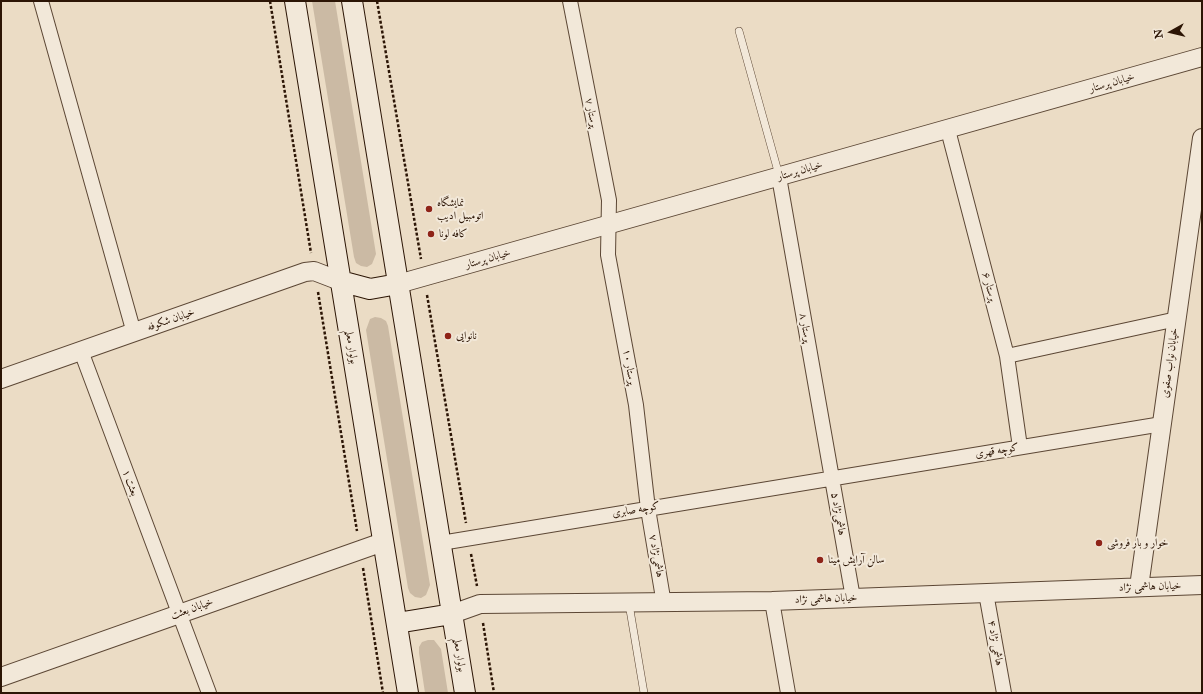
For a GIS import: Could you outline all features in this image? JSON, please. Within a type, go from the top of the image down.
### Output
[{"type":"main road","name":"بولوار معلم","points":[[295,1],[408,693]]},
{"type":"main road","name":"بولوار معلم","points":[[352,1],[465,693]]},
{"type":"main road","points":[[340,281],[370,289],[398,284]]},
{"type":"main road","points":[[397,623],[452,614]]},
{"type":"street","points":[[41,1],[134,332]]},
{"type":"street","name":"پرستار ۷","points":[[570,1],[608,200],[608,226]]},
{"type":"street","name":"خیابان پرستار","points":[[398,284],[424,278],[1202,57]]},
{"type":"street","name":"پرستار ۶","points":[[948,130],[1007,356],[1020,447]]},
{"type":"street","name":"خیابان نواب صفوی","points":[[1139,588],[1177,319],[1197,213],[1202,138]]},
{"type":"street","name":"پرستار ۸","points":[[779,177],[832,478]]},
{"type":"street","name":"پرستار ۱۰","points":[[608,226],[608,255],[636,405],[648,509]]},
{"type":"street","points":[[314,271],[340,281]]},
{"type":"street","name":"خیابان شکوفه","points":[[1,379],[305,272],[314,271]]},
{"type":"street","points":[[1007,356],[1177,319]]},
{"type":"street","name":"بعثت ۱","points":[[81,351],[208,693]]},
{"type":"street","name":"کوچه قهری","points":[[832,478],[1162,424]]},
{"type":"street","name":"کوچه صابری","points":[[441,543],[832,478]]},
{"type":"street","name":"هاشمی‌نژاد ۵","points":[[832,478],[853,598]]},
{"type":"street","name":"هاشمی‌نژاد ۷","points":[[648,509],[664,604]]},
{"type":"street","name":"خیابان بعثت","points":[[1,677],[383,542]]},
{"type":"street","name":"خیابان هاشمی نژاد","points":[[452,614],[480,604],[664,604],[1202,585]]},
{"type":"street","name":"هاشمی نژاد ۴","points":[[986,593],[1004,693]]},
{"type":"street","points":[[772,601],[788,693]]},
{"type":"lane","points":[[739,31],[779,177]]},
{"type":"lane","points":[[629,604],[644,693]]},
{"type":"path","points":[[270,1],[383,693]]},
{"type":"path","points":[[377,1],[494,693]]},
{"type":"shaded area","points":[[312,1],[335,1],[376,254],[372,264],[367,267],[356,263],[354,257]]},
{"type":"shaded area","points":[[375,317],[386,321],[388,326],[430,585],[426,595],[421,598],[415,597],[410,593],[408,588],[366,330],[370,319]]},
{"type":"shaded area","points":[[434,640],[441,649],[448,693],[425,693],[419,647],[422,642]]},
{"type":"place","name":"نمایشگاه اتومبیل ادیب","points":[[429,209]]},
{"type":"place","name":"کافه لونا","points":[[431,234]]},
{"type":"place","name":"نانوایی","points":[[448,336]]},
{"type":"place","name":"خوار و بار فروشی","points":[[1099,543]]},
{"type":"place","name":"سالن آرایش مینا","points":[[820,560]]}]
